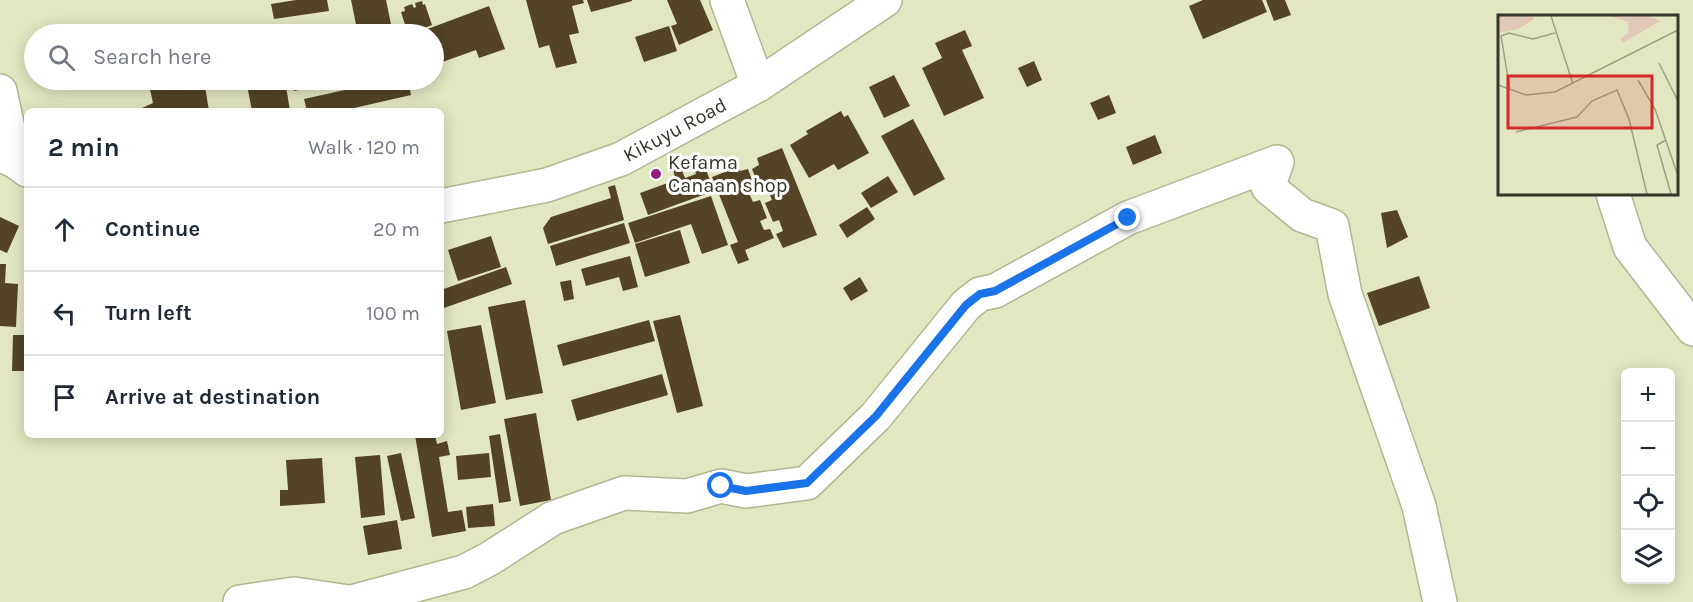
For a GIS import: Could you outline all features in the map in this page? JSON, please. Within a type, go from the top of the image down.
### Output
[{"type":"street","points":[[727,0],[758,85]]},
{"type":"street","name":"Kikuyu Road","points":[[444,205],[547,185],[621,159],[758,85],[885,0]]},
{"type":"street","points":[[0,91],[14,162]]},
{"type":"street","points":[[240,602],[294,594],[350,602],[464,572],[553,518],[624,494],[687,496],[721,486],[746,491],[807,483],[876,416],[966,305],[980,294],[995,291],[1128,218],[1277,162],[1268,187],[1302,215],[1332,226],[1345,294],[1419,506],[1440,602]]},
{"type":"street","points":[[1613,195],[1630,247],[1693,329]]},
{"type":"building","points":[[296,0],[327,0],[329,11],[274,19],[271,4]]},
{"type":"building","points":[[351,0],[386,0],[391,24],[356,24]]},
{"type":"building","points":[[526,0],[583,0],[584,3],[572,6],[579,33],[569,35],[577,63],[556,68],[549,45],[539,48]]},
{"type":"building","points":[[587,0],[632,0],[632,1],[591,12]]},
{"type":"building","points":[[667,0],[700,0],[713,30],[679,45],[671,26],[677,24]]},
{"type":"building","points":[[1203,0],[1262,0],[1267,12],[1203,39],[1189,6]]},
{"type":"building","points":[[1266,0],[1285,0],[1291,15],[1274,21]]},
{"type":"building","points":[[422,1],[423,5],[425,4],[432,24],[405,24],[401,12],[405,11],[404,7],[412,4],[414,8],[416,7],[415,3]]},
{"type":"building","points":[[489,6],[505,49],[479,58],[476,50],[444,61],[444,24],[441,24]]},
{"type":"building","points":[[669,26],[677,51],[644,62],[635,37]]},
{"type":"building","points":[[965,30],[972,46],[962,50],[984,98],[944,116],[922,68],[942,58],[935,43]]},
{"type":"building","points":[[1034,61],[1042,80],[1027,87],[1018,68]]},
{"type":"building","points":[[894,75],[910,106],[884,118],[869,87]]},
{"type":"building","points":[[150,90],[206,90],[209,108],[142,108],[153,103]]},
{"type":"building","points":[[248,90],[287,90],[290,108],[251,108]]},
{"type":"building","points":[[345,90],[410,90],[411,95],[354,108],[306,108],[304,99]]},
{"type":"building","points":[[1109,95],[1116,113],[1098,120],[1090,103]]},
{"type":"building","points":[[841,111],[844,117],[848,115],[869,153],[838,170],[834,164],[809,178],[790,145],[808,134],[806,131]]},
{"type":"building","points":[[913,119],[945,179],[914,196],[881,136]]},
{"type":"building","points":[[1155,135],[1162,153],[1133,165],[1126,147]]},
{"type":"building","points":[[782,148],[817,235],[783,248],[776,234],[783,231],[779,220],[773,222],[765,203],[772,200],[766,186],[760,189],[752,169],[759,165],[757,158]]},
{"type":"building","points":[[702,159],[714,191],[648,215],[640,193],[676,180],[673,170],[681,168],[685,178],[696,174],[692,163]]},
{"type":"building","points":[[738,167],[740,171],[748,169],[755,188],[748,191],[753,202],[760,200],[767,218],[760,221],[764,230],[770,229],[774,238],[745,250],[749,260],[738,264],[730,245],[738,242],[712,177]]},
{"type":"building","points":[[888,176],[898,192],[871,208],[861,193]]},
{"type":"building","points":[[615,185],[624,220],[548,244],[543,228],[551,217],[611,198],[608,187]]},
{"type":"building","points":[[711,196],[728,245],[702,254],[691,224],[635,243],[628,223]]},
{"type":"building","points":[[867,207],[875,219],[847,238],[839,225]]},
{"type":"building","points":[[1397,210],[1408,237],[1387,248],[1381,213]]},
{"type":"building","points":[[0,217],[19,226],[7,253],[0,250]]},
{"type":"building","points":[[624,223],[630,243],[556,266],[550,246]]},
{"type":"building","points":[[680,230],[690,263],[645,277],[635,244]]},
{"type":"building","points":[[491,236],[501,267],[458,281],[448,250]]},
{"type":"building","points":[[630,256],[638,287],[623,291],[619,277],[586,286],[581,269]]},
{"type":"building","points":[[0,264],[6,264],[5,283],[18,284],[16,327],[0,326]]},
{"type":"building","points":[[506,267],[512,284],[444,308],[444,289]]},
{"type":"building","points":[[1419,276],[1430,308],[1379,326],[1367,293]]},
{"type":"building","points":[[860,277],[868,291],[851,301],[843,288]]},
{"type":"building","points":[[571,280],[574,299],[564,301],[560,282]]},
{"type":"building","points":[[525,300],[543,393],[506,400],[488,307]]},
{"type":"building","points":[[680,315],[703,406],[677,413],[653,321]]},
{"type":"building","points":[[649,320],[655,341],[563,366],[557,345]]},
{"type":"building","points":[[481,325],[496,403],[461,410],[447,331]]},
{"type":"building","points":[[13,335],[24,335],[24,371],[12,371]]},
{"type":"building","points":[[662,374],[668,395],[577,421],[571,400]]},
{"type":"building","points":[[536,413],[551,500],[520,506],[504,419]]},
{"type":"building","points":[[500,434],[511,501],[499,503],[489,436]]},
{"type":"building","points":[[416,438],[436,438],[437,444],[447,441],[450,455],[439,457],[448,512],[462,510],[466,531],[432,537]]},
{"type":"building","points":[[401,453],[415,518],[401,521],[387,456]]},
{"type":"building","points":[[489,453],[491,477],[458,480],[456,456]]},
{"type":"building","points":[[380,455],[385,515],[361,518],[355,457]]},
{"type":"building","points":[[322,458],[325,503],[280,506],[280,490],[288,490],[286,460]]},
{"type":"building","points":[[493,504],[495,526],[468,528],[466,507]]},
{"type":"building","points":[[397,520],[402,549],[368,555],[363,526]]},
{"type":"place","name":"Kefama Canaan shop","points":[[656,174]]},
{"type":"route","points":[[721,486],[746,491],[807,483],[876,416],[966,305],[980,294],[995,291],[1128,218]]}]
